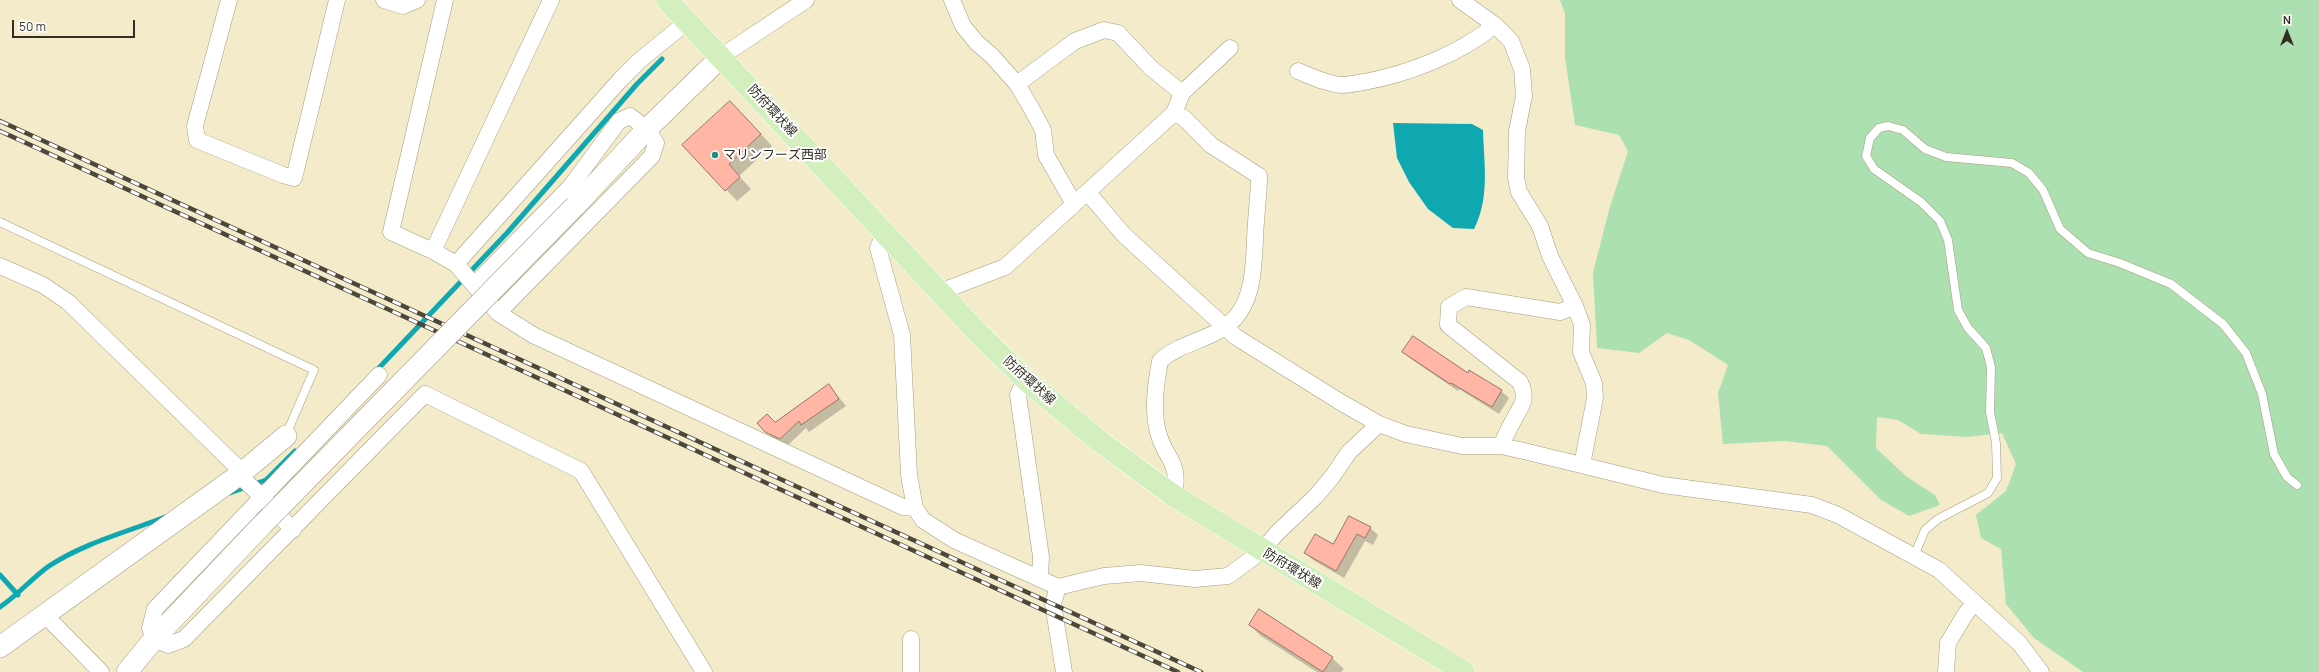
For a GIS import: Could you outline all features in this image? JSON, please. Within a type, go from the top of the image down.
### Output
[{"type":"main road","name":"防府環状線","points":[[667,0],[722,56],[941,295],[1025,379],[1098,442],[1174,496],[1262,551],[1464,672]]},
{"type":"street","points":[[229,0],[195,126],[197,140],[283,175],[294,178],[337,0]]},
{"type":"street","points":[[384,0],[403,6],[417,0]]},
{"type":"street","points":[[445,0],[391,232],[433,251],[465,275],[498,313],[533,335],[903,507],[915,508]]},
{"type":"street","points":[[433,251],[551,0]]},
{"type":"street","points":[[952,0],[963,26],[977,43],[992,56],[1017,84],[1043,130],[1046,154],[1074,204]]},
{"type":"street","points":[[1460,0],[1495,25],[1511,41],[1522,69],[1524,96],[1517,131],[1516,178],[1519,192],[1540,226],[1550,256],[1575,306],[1582,325],[1581,352],[1594,383],[1595,398],[1582,465]]},
{"type":"street","points":[[127,672],[154,639],[263,524],[575,206],[647,129],[722,56],[801,1]]},
{"type":"street","points":[[465,275],[620,80],[639,61],[688,21]]},
{"type":"street","points":[[1298,71],[1326,82],[1343,85],[1388,78],[1408,72],[1459,48],[1495,25]]},
{"type":"street","points":[[1017,84],[1075,41],[1104,30],[1118,33],[1151,68],[1182,92]]},
{"type":"street","points":[[941,295],[950,288],[1005,267],[1088,193],[1174,113],[1182,92],[1230,48]]},
{"type":"street","points":[[1174,113],[1184,118],[1211,145],[1259,176],[1254,267],[1250,289],[1236,318],[1225,327],[1212,334],[1169,353],[1160,361],[1155,416],[1158,433],[1175,468],[1176,484],[1174,496]]},
{"type":"street","points":[[465,275],[570,186],[619,121],[630,116],[647,129],[656,143],[652,156],[498,313]]},
{"type":"street","points":[[1088,193],[1124,235],[1225,327],[1243,341],[1379,424],[1406,434],[1462,446],[1501,446],[1663,486],[1812,505],[1838,515],[1939,570],[2020,644],[2041,672]]},
{"type":"street","points":[[884,234],[878,248],[902,335],[909,475],[915,508],[923,520],[954,540],[1058,587],[1104,576],[1141,574],[1195,580],[1228,576],[1262,551],[1277,533],[1316,496],[1332,477],[1349,452],[1379,424]]},
{"type":"street","points":[[0,266],[43,285],[68,302],[234,465],[239,474],[293,530]]},
{"type":"street","points":[[1501,446],[1512,421],[1523,406],[1524,391],[1520,382],[1448,324],[1449,307],[1466,297],[1560,312],[1575,306]]},
{"type":"street","points":[[154,639],[150,628],[155,609],[263,498],[379,374]]},
{"type":"street","points":[[1025,379],[1018,395],[1041,556],[1040,578]]},
{"type":"street","points":[[154,639],[168,644],[184,639],[293,530],[425,394],[580,471],[704,672]]},
{"type":"street","points":[[0,647],[239,474],[286,436]]},
{"type":"street","points":[[1058,587],[1054,604],[1064,672]]},
{"type":"street","points":[[1946,672],[1948,643],[1966,613],[1975,603]]},
{"type":"street","points":[[46,615],[101,672]]},
{"type":"street","points":[[911,638],[911,672]]},
{"type":"lane","points":[[1914,556],[1926,530],[1938,519],[1988,493],[1997,478],[1996,443],[1990,412],[1992,367],[1986,348],[1968,328],[1958,310],[1949,247],[1940,222],[1921,202],[1874,169],[1866,156],[1870,138],[1879,128],[1888,126],[1903,130],[1926,149],[1946,157],[2012,163],[2028,173],[2043,190],[2060,229],[2088,253],[2120,263],[2171,284],[2223,324],[2246,354],[2262,394],[2274,454],[2287,477],[2297,485]]},
{"type":"lane","points":[[0,222],[314,370],[286,436]]},
{"type":"green space","points":[[1560,0],[2319,0],[2319,672],[2083,672],[2034,638],[2006,604],[2001,549],[1981,538],[1976,515],[2006,491],[2016,464],[2002,433],[1967,437],[1921,434],[1898,420],[1877,417],[1876,448],[1907,477],[1935,495],[1940,505],[1909,516],[1881,500],[1827,446],[1785,441],[1723,444],[1718,393],[1728,365],[1689,340],[1667,333],[1639,353],[1597,348],[1593,273],[1609,210],[1628,151],[1619,135],[1575,125],[1565,57],[1565,13]]},
{"type":"water","points":[[1393,123],[1472,124],[1483,130],[1485,168],[1484,193],[1479,217],[1474,229],[1453,228],[1428,209],[1409,182],[1397,158]]},
{"type":"building","name":"マリンフーズ西部","points":[[730,101],[761,134],[729,164],[740,177],[725,191],[682,145]]},
{"type":"building","points":[[1413,336],[1468,373],[1469,370],[1502,390],[1492,407],[1451,383],[1450,384],[1402,352]]},
{"type":"building","points":[[829,384],[839,399],[801,425],[799,421],[780,439],[765,432],[757,423],[767,414],[775,422]]},
{"type":"building","points":[[1349,516],[1371,527],[1365,538],[1357,534],[1336,571],[1304,553],[1315,534],[1333,544]]},
{"type":"building","points":[[1259,609],[1333,657],[1323,672],[1249,625]]},
{"type":"waterway","points":[[376,371],[507,233],[637,84],[662,59]]},
{"type":"waterway","points":[[227,494],[266,480],[295,451]]},
{"type":"waterway","points":[[0,607],[49,566],[62,558],[106,538],[165,517]]},
{"type":"waterway","points":[[0,575],[18,595]]},
{"type":"railway","points":[[0,121],[1201,672]]},
{"type":"railway","points":[[0,131],[1178,672]]},
{"type":"place","name":"マリンフーズ西部","points":[[715,155]]}]
